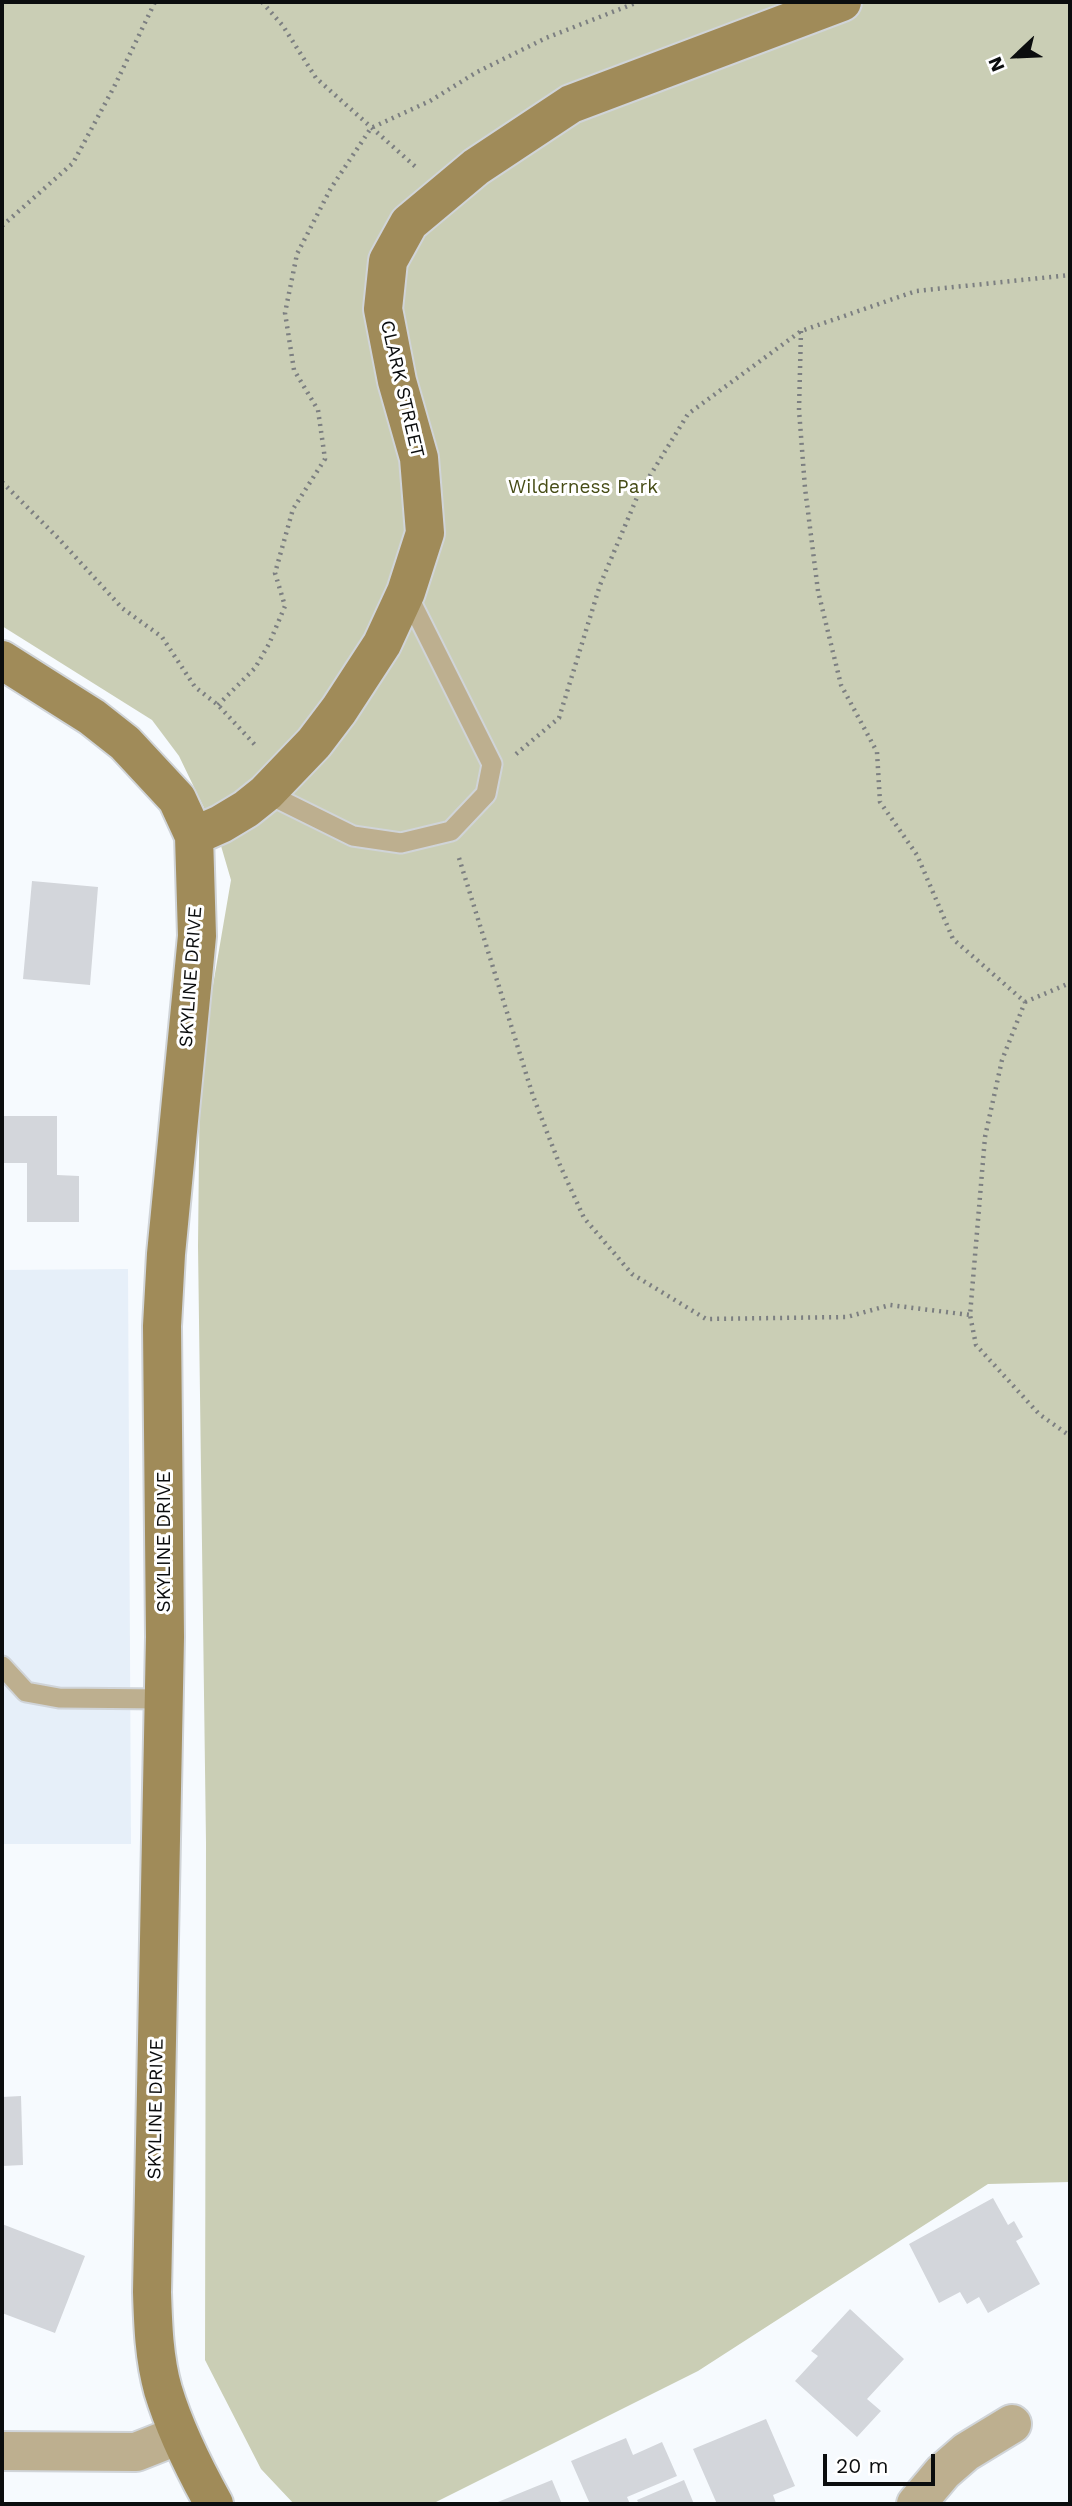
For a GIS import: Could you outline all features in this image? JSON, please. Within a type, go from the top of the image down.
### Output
[{"type":"street","name":"CLARK STREET","points":[[194,836],[227,820],[275,784],[314,743],[382,644],[406,592],[425,533],[419,457],[397,381],[383,309],[388,261],[409,223],[476,167],[571,104],[842,2]]},
{"type":"street","name":"SKYLINE DRIVE","points":[[2,660],[92,717],[125,743],[177,799],[194,836],[197,936],[166,1254],[162,1326],[163,1699],[152,2292],[156,2358],[162,2388],[179,2435],[214,2504]]},
{"type":"street","points":[[916,2504],[943,2472],[966,2452],[1012,2424]]},
{"type":"street","points":[[2,2451],[136,2452],[179,2435]]},
{"type":"lane","points":[[275,784],[353,836],[401,843],[451,831],[486,794],[492,764],[406,592]]},
{"type":"lane","points":[[2,1666],[26,1692],[59,1698],[163,1699]]},
{"type":"path","points":[[2,226],[73,163],[155,2]]},
{"type":"path","points":[[262,2],[283,26],[316,78],[444,193]]},
{"type":"path","points":[[492,764],[520,752],[559,718],[600,585],[638,495],[688,414],[801,331],[916,291],[1070,275]]},
{"type":"path","points":[[801,331],[799,410],[805,488],[818,591],[841,685],[877,751],[880,802],[917,855],[953,939],[1025,1002]]},
{"type":"path","points":[[2,482],[122,608],[162,637],[195,687],[218,705],[275,784]]},
{"type":"path","points":[[451,831],[533,1096],[559,1163],[584,1218],[632,1274],[706,1319],[848,1317],[890,1305],[970,1315]]},
{"type":"path","points":[[1070,983],[1025,1002],[1002,1060],[985,1137],[970,1315],[976,1345],[1039,1414],[1070,1436]]},
{"type":"shaded area","points":[[128,1269],[131,1844],[2,1844],[2,1270]]},
{"type":"green space","name":"Wilderness Park","points":[[2,2],[1070,2],[1070,2182],[988,2184],[698,2371],[432,2504],[294,2504],[261,2469],[205,2360],[206,1843],[198,1246],[200,1061],[231,880],[219,839],[179,756],[152,720],[2,626]]},
{"type":"building","points":[[32,881],[98,887],[90,985],[23,979]]},
{"type":"building","points":[[2,1116],[57,1116],[57,1175],[79,1176],[79,1222],[27,1222],[27,1163],[2,1163]]},
{"type":"building","points":[[21,2096],[23,2165],[2,2166],[2,2097]]},
{"type":"building","points":[[993,2198],[1008,2225],[1014,2221],[1023,2237],[1016,2241],[1040,2284],[988,2313],[979,2297],[967,2304],[960,2292],[939,2303],[909,2244]]},
{"type":"building","points":[[2,2224],[85,2256],[55,2333],[2,2313]]},
{"type":"building","points":[[850,2309],[904,2359],[867,2399],[881,2411],[857,2437],[795,2381],[818,2356],[811,2351]]},
{"type":"building","points":[[766,2419],[795,2486],[773,2495],[776,2503],[772,2504],[717,2504],[693,2449]]},
{"type":"building","points":[[626,2438],[633,2455],[662,2442],[677,2476],[627,2497],[630,2504],[590,2504],[571,2461]]},
{"type":"building","points":[[552,2480],[562,2504],[493,2504]]},
{"type":"building","points":[[684,2480],[694,2504],[639,2504],[637,2500]]}]
